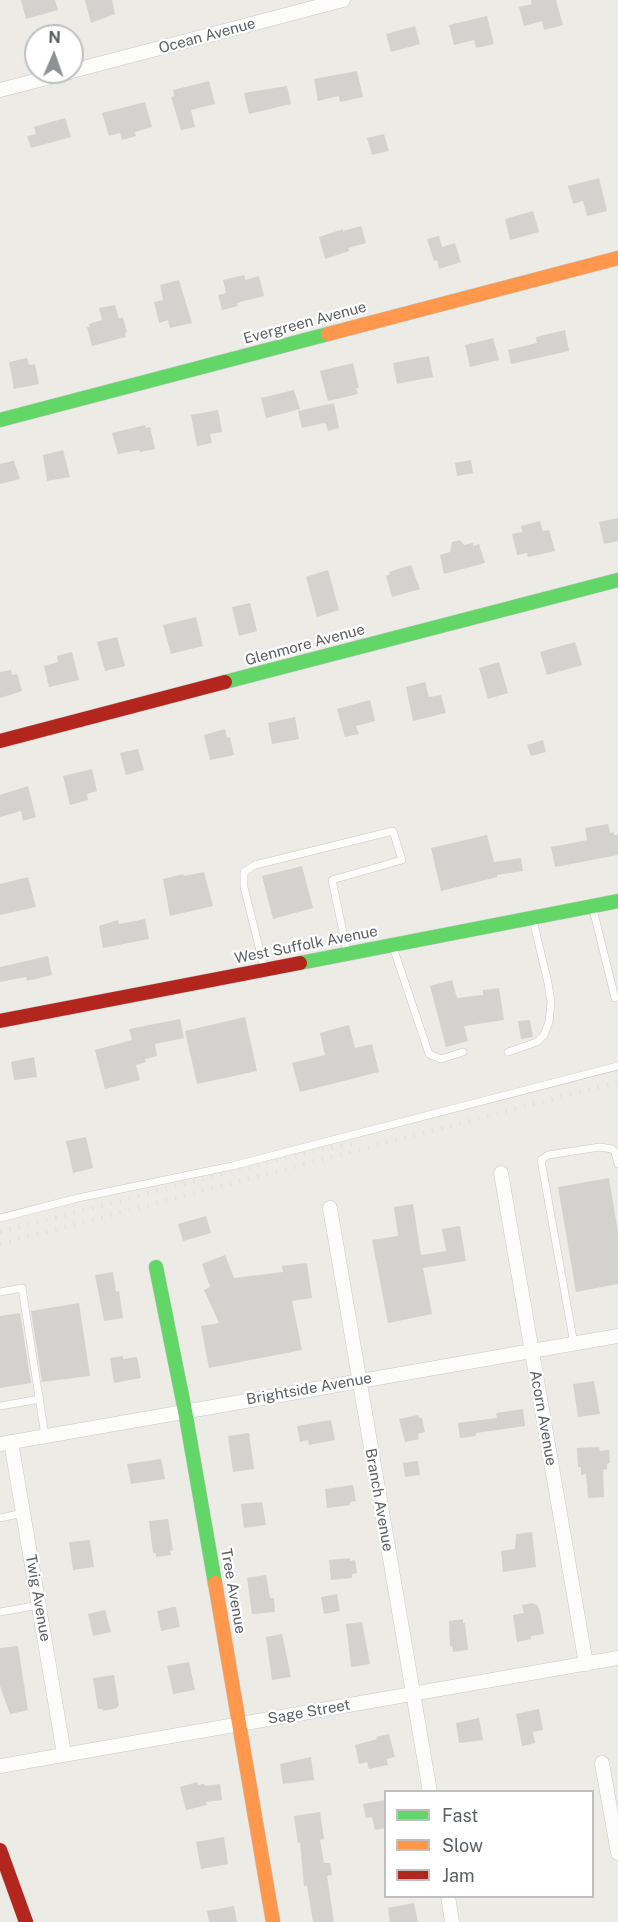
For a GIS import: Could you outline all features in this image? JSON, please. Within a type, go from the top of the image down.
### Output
[{"type":"street","name":"Ocean Avenue","points":[[84,69],[343,0]]},
{"type":"street","name":"Ocean Avenue","points":[[0,90],[24,84]]},
{"type":"street","name":"Evergreen Avenue","points":[[0,420],[618,258]]},
{"type":"street","name":"Glenmore Avenue","points":[[0,741],[618,580]]},
{"type":"street","name":"West Suffolk Avenue","points":[[0,1021],[618,901]]},
{"type":"street","name":"Acorn Avenue","points":[[501,1173],[586,1664]]},
{"type":"street","name":"Branch Avenue","points":[[330,1208],[430,1790]]},
{"type":"street","name":"Tree Avenue","points":[[156,1267],[185,1411],[273,1922]]},
{"type":"street","name":"Brightside Avenue","points":[[6,1443],[618,1336]]},
{"type":"street","name":"Twig Avenue","points":[[6,1443],[23,1513],[64,1754]]},
{"type":"street","name":"Sage Street","points":[[0,1766],[618,1658]]},
{"type":"street","points":[[602,1763],[618,1853]]},
{"type":"street","points":[[0,1850],[26,1922]]},
{"type":"street","points":[[448,1898],[452,1922]]},
{"type":"lane","points":[[265,970],[244,887],[244,872],[255,865],[393,831],[402,860],[332,880],[348,954]]},
{"type":"lane","points":[[592,906],[615,998]]},
{"type":"lane","points":[[508,1052],[537,1042],[544,1035],[549,1022],[551,1002],[533,918]]},
{"type":"lane","points":[[392,945],[429,1054],[441,1059],[464,1052]]},
{"type":"lane","points":[[0,1218],[78,1198],[232,1166],[618,1066]]},
{"type":"lane","points":[[574,1344],[541,1160],[548,1155],[600,1147],[612,1149],[618,1164]]},
{"type":"lane","points":[[0,1292],[22,1288],[45,1436]]},
{"type":"lane","points":[[0,1406],[40,1399]]},
{"type":"lane","points":[[0,1518],[23,1513]]},
{"type":"lane","points":[[0,1612],[39,1605]]},
{"type":"building","points":[[21,0],[55,0],[58,10],[26,19]]},
{"type":"building","points":[[85,0],[112,0],[115,14],[91,23]]},
{"type":"building","points":[[531,0],[556,0],[563,25],[544,30],[542,21],[524,26],[519,7],[532,4]]},
{"type":"building","points":[[487,16],[494,44],[476,48],[474,40],[454,45],[449,25]]},
{"type":"building","points":[[415,26],[420,44],[391,52],[386,34]]},
{"type":"building","points":[[357,71],[363,97],[340,102],[339,96],[318,101],[314,79]]},
{"type":"building","points":[[209,81],[215,104],[191,110],[195,127],[181,130],[171,97],[174,96],[173,90]]},
{"type":"building","points":[[287,86],[291,104],[249,114],[244,93]]},
{"type":"building","points":[[145,102],[152,127],[135,132],[136,136],[122,140],[120,133],[109,136],[102,113]]},
{"type":"building","points":[[65,118],[71,137],[31,148],[27,136],[36,134],[34,127]]},
{"type":"building","points":[[384,134],[389,151],[372,155],[367,138]]},
{"type":"building","points":[[599,178],[607,211],[587,216],[583,201],[573,204],[568,186]]},
{"type":"building","points":[[533,211],[539,232],[510,240],[505,219]]},
{"type":"building","points":[[361,226],[366,243],[348,248],[349,251],[325,259],[319,237]]},
{"type":"building","points":[[439,236],[442,247],[455,243],[461,262],[439,269],[427,239]]},
{"type":"building","points":[[244,275],[245,280],[259,276],[264,296],[237,303],[238,306],[222,310],[218,295],[226,293],[223,280]]},
{"type":"building","points":[[179,280],[192,323],[170,328],[168,320],[159,323],[154,302],[163,300],[160,285]]},
{"type":"building","points":[[115,305],[119,318],[123,318],[126,337],[92,346],[87,327],[90,327],[89,324],[102,320],[99,308]]},
{"type":"building","points":[[565,330],[569,351],[511,364],[508,350],[537,343],[536,337]]},
{"type":"building","points":[[493,338],[499,360],[470,367],[465,345]]},
{"type":"building","points":[[429,356],[433,377],[397,384],[393,363]]},
{"type":"building","points":[[27,358],[29,365],[35,364],[39,384],[14,389],[9,362]]},
{"type":"building","points":[[353,363],[359,388],[356,388],[358,394],[328,401],[320,371]]},
{"type":"building","points":[[294,390],[300,409],[266,418],[261,398]]},
{"type":"building","points":[[334,403],[339,428],[328,431],[324,423],[302,428],[298,411]]},
{"type":"building","points":[[218,410],[222,432],[210,434],[212,443],[197,446],[191,415]]},
{"type":"building","points":[[145,425],[146,428],[150,427],[155,449],[118,454],[112,433]]},
{"type":"building","points":[[63,450],[70,477],[47,481],[43,455]]},
{"type":"building","points":[[471,460],[473,473],[457,476],[455,463]]},
{"type":"building","points":[[14,461],[20,479],[0,484],[0,464]]},
{"type":"building","points":[[618,518],[618,541],[604,544],[599,522]]},
{"type":"building","points":[[540,521],[543,531],[549,530],[555,551],[528,557],[527,553],[517,555],[512,534],[522,532],[521,526]]},
{"type":"building","points":[[460,540],[464,545],[479,544],[485,563],[444,574],[440,555],[450,552],[452,542]]},
{"type":"building","points":[[411,565],[420,589],[392,597],[386,576],[390,574],[389,572]]},
{"type":"building","points":[[328,570],[339,610],[317,617],[306,577]]},
{"type":"building","points":[[250,603],[257,631],[239,636],[232,607]]},
{"type":"building","points":[[196,617],[203,646],[171,654],[163,625]]},
{"type":"building","points":[[117,637],[125,666],[105,671],[97,642]]},
{"type":"building","points":[[575,642],[582,665],[547,675],[540,652]]},
{"type":"building","points":[[72,652],[79,680],[49,687],[44,666],[58,662],[57,656]]},
{"type":"building","points":[[499,662],[508,693],[488,699],[479,668]]},
{"type":"building","points":[[11,670],[12,675],[17,674],[22,691],[0,698],[0,672]]},
{"type":"building","points":[[425,682],[429,697],[441,695],[446,713],[413,721],[406,687]]},
{"type":"building","points":[[370,700],[375,721],[356,726],[359,734],[345,737],[337,709]]},
{"type":"building","points":[[295,717],[299,739],[272,744],[268,723]]},
{"type":"building","points":[[225,729],[227,738],[230,737],[234,755],[210,760],[204,735]]},
{"type":"building","points":[[543,740],[546,752],[531,756],[527,745]]},
{"type":"building","points":[[138,749],[144,770],[126,775],[120,753]]},
{"type":"building","points":[[92,769],[97,791],[87,794],[88,800],[70,805],[63,776]]},
{"type":"building","points":[[28,786],[36,817],[23,821],[21,811],[0,817],[0,795]]},
{"type":"building","points":[[608,824],[610,833],[614,832],[614,835],[618,835],[618,855],[555,867],[551,847],[587,840],[585,828]]},
{"type":"building","points":[[487,835],[494,862],[521,858],[523,871],[497,875],[497,877],[441,891],[431,848]]},
{"type":"building","points":[[302,866],[313,908],[273,919],[262,876]]},
{"type":"building","points":[[204,872],[213,906],[170,916],[163,879]]},
{"type":"building","points":[[28,877],[36,907],[0,915],[0,884]]},
{"type":"building","points":[[145,919],[149,939],[103,948],[99,926],[118,920],[119,924]]},
{"type":"building","points":[[48,956],[52,975],[27,981],[26,977],[0,982],[0,967]]},
{"type":"building","points":[[452,980],[457,998],[483,995],[483,990],[499,988],[504,1020],[464,1026],[468,1041],[446,1047],[430,986]]},
{"type":"building","points":[[245,1017],[257,1071],[197,1084],[185,1031]]},
{"type":"building","points":[[180,1019],[184,1038],[155,1044],[157,1056],[145,1059],[146,1062],[136,1065],[140,1080],[105,1089],[95,1050],[132,1040],[129,1029]]},
{"type":"building","points":[[530,1020],[533,1037],[521,1039],[518,1021]]},
{"type":"building","points":[[349,1025],[355,1048],[372,1044],[379,1072],[300,1092],[292,1063],[325,1055],[320,1033]]},
{"type":"building","points":[[34,1057],[37,1077],[14,1080],[11,1062]]},
{"type":"building","points":[[86,1137],[93,1168],[73,1173],[66,1141]]},
{"type":"building","points":[[609,1178],[618,1232],[618,1284],[576,1292],[558,1187]]},
{"type":"building","points":[[413,1204],[421,1255],[446,1251],[442,1229],[460,1226],[466,1261],[423,1268],[432,1314],[388,1323],[372,1240],[398,1236],[394,1207]]},
{"type":"building","points":[[206,1216],[211,1233],[183,1241],[178,1224]]},
{"type":"building","points":[[225,1255],[234,1278],[283,1272],[282,1266],[307,1263],[312,1298],[292,1301],[302,1350],[209,1368],[201,1326],[219,1323],[204,1290],[210,1287],[202,1264]]},
{"type":"building","points":[[113,1272],[116,1292],[119,1291],[123,1318],[104,1321],[95,1275]]},
{"type":"building","points":[[79,1303],[90,1376],[42,1382],[31,1311]]},
{"type":"building","points":[[20,1313],[31,1383],[0,1388],[0,1316]]},
{"type":"building","points":[[123,1356],[123,1359],[137,1357],[141,1378],[114,1383],[110,1358]]},
{"type":"building","points":[[594,1381],[600,1414],[578,1417],[573,1384]]},
{"type":"building","points":[[523,1409],[525,1426],[476,1433],[476,1436],[460,1438],[458,1423],[497,1418],[496,1413]]},
{"type":"building","points":[[418,1415],[422,1418],[425,1432],[418,1434],[419,1439],[405,1442],[399,1419]]},
{"type":"building","points":[[331,1420],[335,1440],[309,1445],[308,1440],[300,1442],[297,1426]]},
{"type":"building","points":[[249,1433],[254,1469],[233,1472],[228,1436]]},
{"type":"building","points":[[599,1447],[600,1451],[609,1450],[610,1463],[607,1464],[607,1469],[603,1470],[604,1497],[588,1498],[586,1474],[581,1475],[581,1467],[578,1467],[577,1448]]},
{"type":"building","points":[[161,1459],[165,1479],[131,1484],[127,1464]]},
{"type":"building","points":[[418,1461],[420,1475],[405,1477],[403,1463]]},
{"type":"building","points":[[353,1485],[356,1501],[350,1502],[350,1505],[327,1508],[325,1489]]},
{"type":"building","points":[[262,1502],[266,1525],[244,1528],[241,1504]]},
{"type":"building","points":[[168,1519],[173,1550],[170,1551],[171,1555],[156,1557],[156,1553],[153,1553],[149,1521]]},
{"type":"building","points":[[532,1532],[536,1567],[503,1572],[501,1551],[515,1549],[516,1534]]},
{"type":"building","points":[[90,1540],[94,1567],[73,1570],[69,1542]]},
{"type":"building","points":[[350,1558],[350,1561],[355,1560],[357,1573],[352,1574],[352,1578],[331,1580],[329,1560]]},
{"type":"building","points":[[266,1575],[270,1598],[274,1598],[275,1612],[252,1614],[247,1578]]},
{"type":"building","points":[[337,1594],[340,1611],[324,1614],[321,1597]]},
{"type":"building","points":[[533,1603],[538,1606],[544,1634],[517,1642],[513,1615],[524,1613],[522,1605]]},
{"type":"building","points":[[176,1607],[180,1627],[161,1631],[157,1611]]},
{"type":"building","points":[[105,1610],[111,1632],[93,1636],[88,1614]]},
{"type":"building","points":[[463,1619],[468,1650],[453,1652],[450,1646],[449,1621]]},
{"type":"building","points":[[362,1622],[370,1664],[351,1667],[346,1624]]},
{"type":"building","points":[[282,1634],[291,1677],[272,1680],[266,1637]]},
{"type":"building","points":[[18,1646],[28,1710],[10,1714],[0,1686],[0,1648]]},
{"type":"building","points":[[189,1662],[195,1690],[173,1694],[167,1666]]},
{"type":"building","points":[[114,1675],[119,1706],[103,1711],[103,1709],[98,1709],[93,1678]]},
{"type":"building","points":[[539,1709],[543,1730],[533,1732],[535,1743],[522,1746],[516,1714]]},
{"type":"building","points":[[479,1718],[483,1740],[459,1743],[456,1723]]},
{"type":"building","points":[[389,1734],[395,1757],[387,1759],[388,1765],[369,1769],[367,1762],[359,1764],[355,1745]]},
{"type":"building","points":[[311,1757],[314,1780],[283,1784],[280,1764]]},
{"type":"building","points":[[197,1782],[198,1785],[204,1784],[205,1786],[220,1784],[222,1800],[206,1802],[207,1805],[186,1810],[180,1787]]},
{"type":"building","points":[[384,1800],[384,1828],[375,1830],[372,1817],[366,1818],[363,1804]]},
{"type":"building","points":[[320,1812],[324,1839],[320,1840],[324,1863],[330,1863],[332,1875],[327,1876],[334,1922],[313,1922],[307,1886],[304,1886],[300,1843],[298,1843],[294,1816]]},
{"type":"building","points":[[224,1837],[228,1864],[201,1869],[196,1842]]},
{"type":"building","points":[[414,1903],[418,1922],[390,1922],[388,1908]]},
{"type":"building","points":[[234,1906],[237,1922],[209,1922],[207,1911]]},
{"type":"railway","points":[[0,1244],[618,1082]]},
{"type":"railway","points":[[0,1232],[317,1150],[360,1143]]},
{"type":"traffic: fast","points":[[0,420],[328,334]]},
{"type":"traffic: fast","points":[[225,682],[618,580]]},
{"type":"traffic: fast","points":[[300,963],[618,901]]},
{"type":"traffic: fast","points":[[156,1267],[185,1411],[215,1583]]},
{"type":"traffic: slow","points":[[328,334],[618,258]]},
{"type":"traffic: slow","points":[[215,1583],[273,1922]]},
{"type":"traffic: jam","points":[[0,741],[225,682]]},
{"type":"traffic: jam","points":[[0,1021],[300,963]]},
{"type":"traffic: jam","points":[[0,1850],[26,1922]]}]
